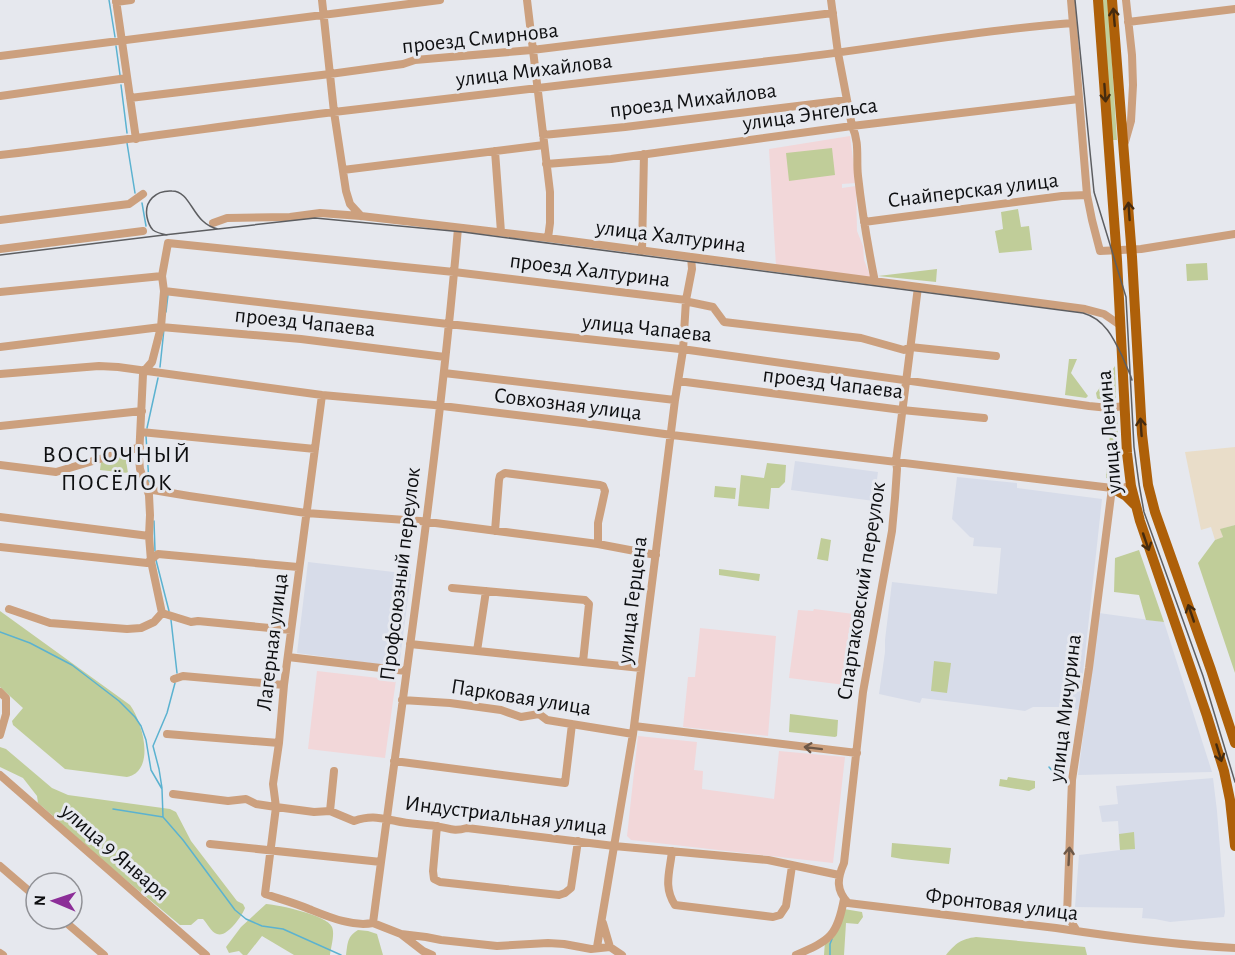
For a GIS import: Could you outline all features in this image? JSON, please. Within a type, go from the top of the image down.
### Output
[{"type":"main road","name":"улица Ленина","points":[[1098,0],[1131,486],[1167,603],[1224,771],[1235,846]]},
{"type":"main road","name":"улица Ленина","points":[[1112,0],[1124,146],[1142,434],[1148,485],[1155,512],[1235,743]]},
{"type":"main road","points":[[1109,147],[1124,146]]},
{"type":"main road","points":[[1129,471],[1123,480],[1112,488],[1126,496],[1136,506]]},
{"type":"main road","points":[[1131,486],[1148,485]]},
{"type":"main road","points":[[1207,716],[1224,709]]},
{"type":"street","points":[[131,0],[116,1],[136,139]]},
{"type":"street","points":[[322,0],[334,112],[346,191],[350,204],[362,216]]},
{"type":"street","points":[[0,56],[440,0]]},
{"type":"street","points":[[527,0],[550,192],[548,238]]},
{"type":"street","points":[[831,0],[838,53],[858,153],[857,173],[875,282]]},
{"type":"street","points":[[1071,0],[1087,195],[1100,252],[1151,248],[1235,234]]},
{"type":"street","points":[[1124,146],[1131,121],[1133,85],[1126,0]]},
{"type":"street","points":[[1128,22],[1235,9]]},
{"type":"street","name":"проезд Смирнова","points":[[130,98],[330,74],[403,64],[415,60],[532,50],[833,12]]},
{"type":"street","name":"улица Михайлова","points":[[0,155],[537,87],[838,53],[906,42],[1073,23]]},
{"type":"street","points":[[0,96],[128,78]]},
{"type":"street","name":"улица Энгельса","points":[[546,164],[612,159],[852,126],[1079,99]]},
{"type":"street","name":"проезд Михайлова","points":[[543,135],[625,128],[847,100]]},
{"type":"street","points":[[343,170],[544,145]]},
{"type":"street","points":[[495,151],[501,232]]},
{"type":"street","points":[[642,251],[644,154]]},
{"type":"street","points":[[0,220],[129,204],[143,194]]},
{"type":"street","name":"Снайперская улица","points":[[864,222],[1062,196],[1087,195]]},
{"type":"street","name":"улица Халтурина","points":[[213,222],[227,218],[290,217],[320,213],[362,216],[548,238],[1085,309],[1104,314],[1120,325]]},
{"type":"street","name":"Профсоюзный переулок","points":[[373,923],[426,522],[458,228]]},
{"type":"street","points":[[0,249],[143,231]]},
{"type":"street","name":"проезд Халтурина","points":[[162,276],[168,243],[454,272],[686,300],[713,307],[724,322],[861,338],[904,350],[910,346],[996,356]]},
{"type":"street","name":"улица Герцена","points":[[597,947],[633,730],[683,350],[686,300],[692,269],[691,257]]},
{"type":"street","points":[[0,292],[162,276],[164,291],[161,327],[152,362],[145,370],[140,447],[140,470],[149,495],[151,561],[162,614]]},
{"type":"street","name":"Спартаковский переулок","points":[[844,899],[840,893],[839,874],[844,863],[862,692],[892,531],[896,498],[896,461],[918,287]]},
{"type":"street","name":"улица Чапаева","points":[[164,291],[683,350],[1089,406],[1109,408],[1124,406]]},
{"type":"street","points":[[0,347],[161,327]]},
{"type":"street","name":"проезд Чапаева","points":[[161,327],[301,339],[445,357]]},
{"type":"street","name":"Совхозная улица","points":[[0,374],[99,366],[145,370],[322,394],[440,406],[1112,488],[1131,486]]},
{"type":"street","points":[[444,373],[675,400]]},
{"type":"street","name":"проезд Чапаева","points":[[678,381],[902,410],[984,418]]},
{"type":"street","name":"Лагерная улица","points":[[322,394],[284,686],[273,784],[276,807],[265,894],[330,917],[363,925],[373,923]]},
{"type":"street","points":[[0,426],[142,411]]},
{"type":"street","points":[[141,432],[315,449]]},
{"type":"street","points":[[0,465],[56,472],[140,447]]},
{"type":"street","points":[[495,531],[499,480],[505,472],[603,486],[598,544]]},
{"type":"street","name":"улица Мичурина","points":[[1067,915],[1072,780],[1112,488]]},
{"type":"street","points":[[147,489],[306,513],[426,522],[598,544],[656,555]]},
{"type":"street","points":[[0,517],[149,536]]},
{"type":"street","points":[[0,547],[147,563],[158,554],[298,567]]},
{"type":"street","points":[[452,588],[585,600],[589,604],[583,662]]},
{"type":"street","points":[[477,651],[486,591]]},
{"type":"street","points":[[9,609],[50,623],[127,629],[141,628],[154,622],[162,614]]},
{"type":"street","points":[[162,614],[190,622],[291,630]]},
{"type":"street","name":"Парковая улица","points":[[410,644],[641,668]]},
{"type":"street","points":[[288,657],[406,671]]},
{"type":"street","points":[[174,679],[183,676],[284,686]]},
{"type":"street","points":[[0,735],[6,714],[3,695]]},
{"type":"street","name":"Парковая улица","points":[[402,700],[460,704],[501,710],[521,717],[538,714],[547,720],[572,724],[856,753]]},
{"type":"street","points":[[394,761],[565,783],[572,724]]},
{"type":"street","points":[[167,734],[279,743]]},
{"type":"street","points":[[330,811],[334,771]]},
{"type":"street","name":"улица 9 Января","points":[[2,779],[206,955]]},
{"type":"street","name":"Индустриальная улица","points":[[173,794],[228,801],[246,799],[256,804],[276,807],[314,812],[330,811],[354,821],[366,816],[437,826],[455,831],[467,828],[614,846],[759,859],[839,874]]},
{"type":"street","points":[[437,826],[434,879],[440,882],[559,895],[571,888],[578,841]]},
{"type":"street","points":[[210,844],[381,862]]},
{"type":"street","points":[[672,851],[668,886],[675,905],[773,917],[780,915],[786,906],[792,866]]},
{"type":"street","points":[[0,866],[24,887]]},
{"type":"street","points":[[796,955],[822,943],[831,936],[841,915],[844,899]]},
{"type":"street","name":"Фронтовая улица","points":[[844,899],[854,904],[1084,933],[1235,948]]},
{"type":"street","points":[[1056,928],[1067,915],[1077,931]]},
{"type":"street","points":[[602,919],[610,947]]},
{"type":"street","points":[[373,923],[400,934],[432,955]]},
{"type":"street","points":[[76,931],[105,955]]},
{"type":"street","points":[[400,934],[497,946],[548,943],[591,949],[610,947],[622,955]]},
{"type":"street","points":[[479,955],[481,945]]},
{"type":"shaded area","points":[[850,136],[856,183],[842,184],[842,188],[856,186],[857,231],[871,278],[776,266],[769,149]]},
{"type":"shaded area","points":[[1235,447],[1235,525],[1221,529],[1223,537],[1215,540],[1211,527],[1201,530],[1185,452]]},
{"type":"shaded area","points":[[795,461],[878,472],[874,501],[791,490]]},
{"type":"shaded area","points":[[957,477],[1017,483],[1017,488],[1102,499],[1079,710],[1033,707],[1025,711],[922,698],[920,703],[879,694],[892,582],[997,594],[1001,548],[973,546],[974,538],[970,537],[952,519]]},
{"type":"shaded area","points":[[308,562],[411,574],[399,667],[297,653]]},
{"type":"shaded area","points":[[814,609],[862,615],[853,686],[789,678],[798,610],[813,611]]},
{"type":"shaded area","points":[[1099,613],[1164,622],[1212,772],[1078,775]]},
{"type":"shaded area","points":[[700,628],[776,636],[768,736],[683,727],[688,677],[695,677]]},
{"type":"shaded area","points":[[317,671],[396,680],[385,758],[308,749]]},
{"type":"shaded area","points":[[638,736],[697,742],[694,770],[703,771],[702,789],[774,799],[779,751],[845,757],[833,863],[631,840],[627,836]]},
{"type":"shaded area","points":[[1213,778],[1224,917],[1170,922],[1142,918],[1143,908],[1075,907],[1079,855],[1120,850],[1118,821],[1102,822],[1099,806],[1118,804],[1116,786]]},
{"type":"green space","points":[[1102,0],[1108,0],[1117,140],[1111,140]]},
{"type":"green space","points":[[832,148],[835,175],[789,181],[786,153]]},
{"type":"green space","points":[[1018,209],[1021,227],[1029,226],[1032,250],[999,253],[995,231],[1003,229],[1001,212]]},
{"type":"green space","points":[[1207,263],[1208,280],[1187,281],[1186,264]]},
{"type":"green space","points":[[937,269],[936,282],[878,276]]},
{"type":"green space","points":[[1069,359],[1077,359],[1071,373],[1088,396],[1086,398],[1065,395]]},
{"type":"green space","points":[[1115,366],[1116,401],[1098,399],[1096,393]]},
{"type":"green space","points":[[1112,411],[1117,411],[1119,475],[1116,479],[1106,478]]},
{"type":"green space","points":[[125,454],[128,473],[100,470],[101,462]]},
{"type":"green space","points":[[767,463],[786,465],[785,482],[779,488],[771,488],[769,509],[738,506],[741,475],[764,478]]},
{"type":"green space","points":[[715,486],[736,488],[735,499],[714,497]]},
{"type":"green space","points":[[1235,525],[1235,673],[1198,563],[1215,540],[1223,537],[1220,529]]},
{"type":"green space","points":[[821,538],[831,540],[828,561],[817,559]]},
{"type":"green space","points":[[1139,550],[1164,622],[1146,620],[1139,595],[1114,592],[1115,558]]},
{"type":"green space","points":[[719,569],[760,574],[759,581],[719,575]]},
{"type":"green space","points":[[0,611],[130,705],[144,739],[144,759],[136,773],[127,777],[65,769],[13,725],[12,721],[23,708],[0,687]]},
{"type":"green space","points":[[934,661],[951,663],[947,693],[931,691]]},
{"type":"green space","points":[[790,714],[838,720],[837,736],[789,732]]},
{"type":"green space","points":[[0,747],[6,749],[52,788],[68,795],[170,809],[176,812],[191,841],[237,901],[243,904],[245,908],[237,921],[229,930],[221,934],[213,931],[203,919],[198,919],[191,925],[180,925],[61,826],[38,803],[37,796],[23,778],[0,767]]},
{"type":"green space","points":[[1008,777],[1035,781],[1035,788],[1029,791],[999,786],[1000,779],[1007,780]]},
{"type":"green space","points":[[1134,832],[1135,849],[1120,850],[1119,834]]},
{"type":"green space","points":[[892,843],[951,848],[949,864],[891,857]]},
{"type":"green space","points":[[266,904],[302,911],[328,923],[333,933],[330,955],[294,955],[262,936],[247,955],[239,951],[229,953],[226,947],[241,927]]},
{"type":"green space","points":[[844,909],[862,912],[863,917],[858,924],[846,923],[844,955],[824,955],[825,941]]},
{"type":"green space","points":[[358,930],[377,934],[383,955],[346,955],[350,938]]},
{"type":"green space","points":[[976,937],[1085,947],[1087,955],[946,955],[959,942]]},
{"type":"waterway","points":[[109,0],[115,37]]},
{"type":"waterway","points":[[116,46],[120,75]]},
{"type":"waterway","points":[[121,85],[127,133]]},
{"type":"waterway","points":[[127,143],[135,193]]},
{"type":"waterway","points":[[142,203],[146,226]]},
{"type":"waterway","points":[[166,312],[168,295]]},
{"type":"waterway","points":[[160,367],[164,329]]},
{"type":"waterway","points":[[147,428],[158,378]]},
{"type":"waterway","points":[[146,436],[149,482]]},
{"type":"waterway","points":[[154,521],[155,551]]},
{"type":"waterway","points":[[156,560],[169,611]]},
{"type":"waterway","points":[[171,620],[177,673]]},
{"type":"waterway","points":[[0,632],[30,643],[72,665],[119,701],[135,717],[146,740],[151,770],[162,789],[163,817],[235,910],[246,919],[262,926],[283,929],[341,955]]},
{"type":"waterway","points":[[162,788],[153,746],[167,713],[175,683]]},
{"type":"waterway","points":[[1049,767],[1054,773]]},
{"type":"waterway","points":[[113,809],[163,817]]},
{"type":"waterway","points":[[830,955],[832,939]]},
{"type":"tram line","points":[[1075,0],[1094,192],[1126,297],[1134,447],[1144,512],[1203,676],[1235,782]]},
{"type":"tram line","points":[[167,235],[152,229],[147,211],[149,201],[166,191],[179,192],[203,221],[218,229]]},
{"type":"tram line","points":[[0,255],[315,218],[463,232],[1083,313],[1097,320],[1108,331],[1120,351],[1132,380]]},
{"type":"district","name":"ВОСТОЧНЫЙ ПОСЁЛОК","points":[[117,469]]}]
